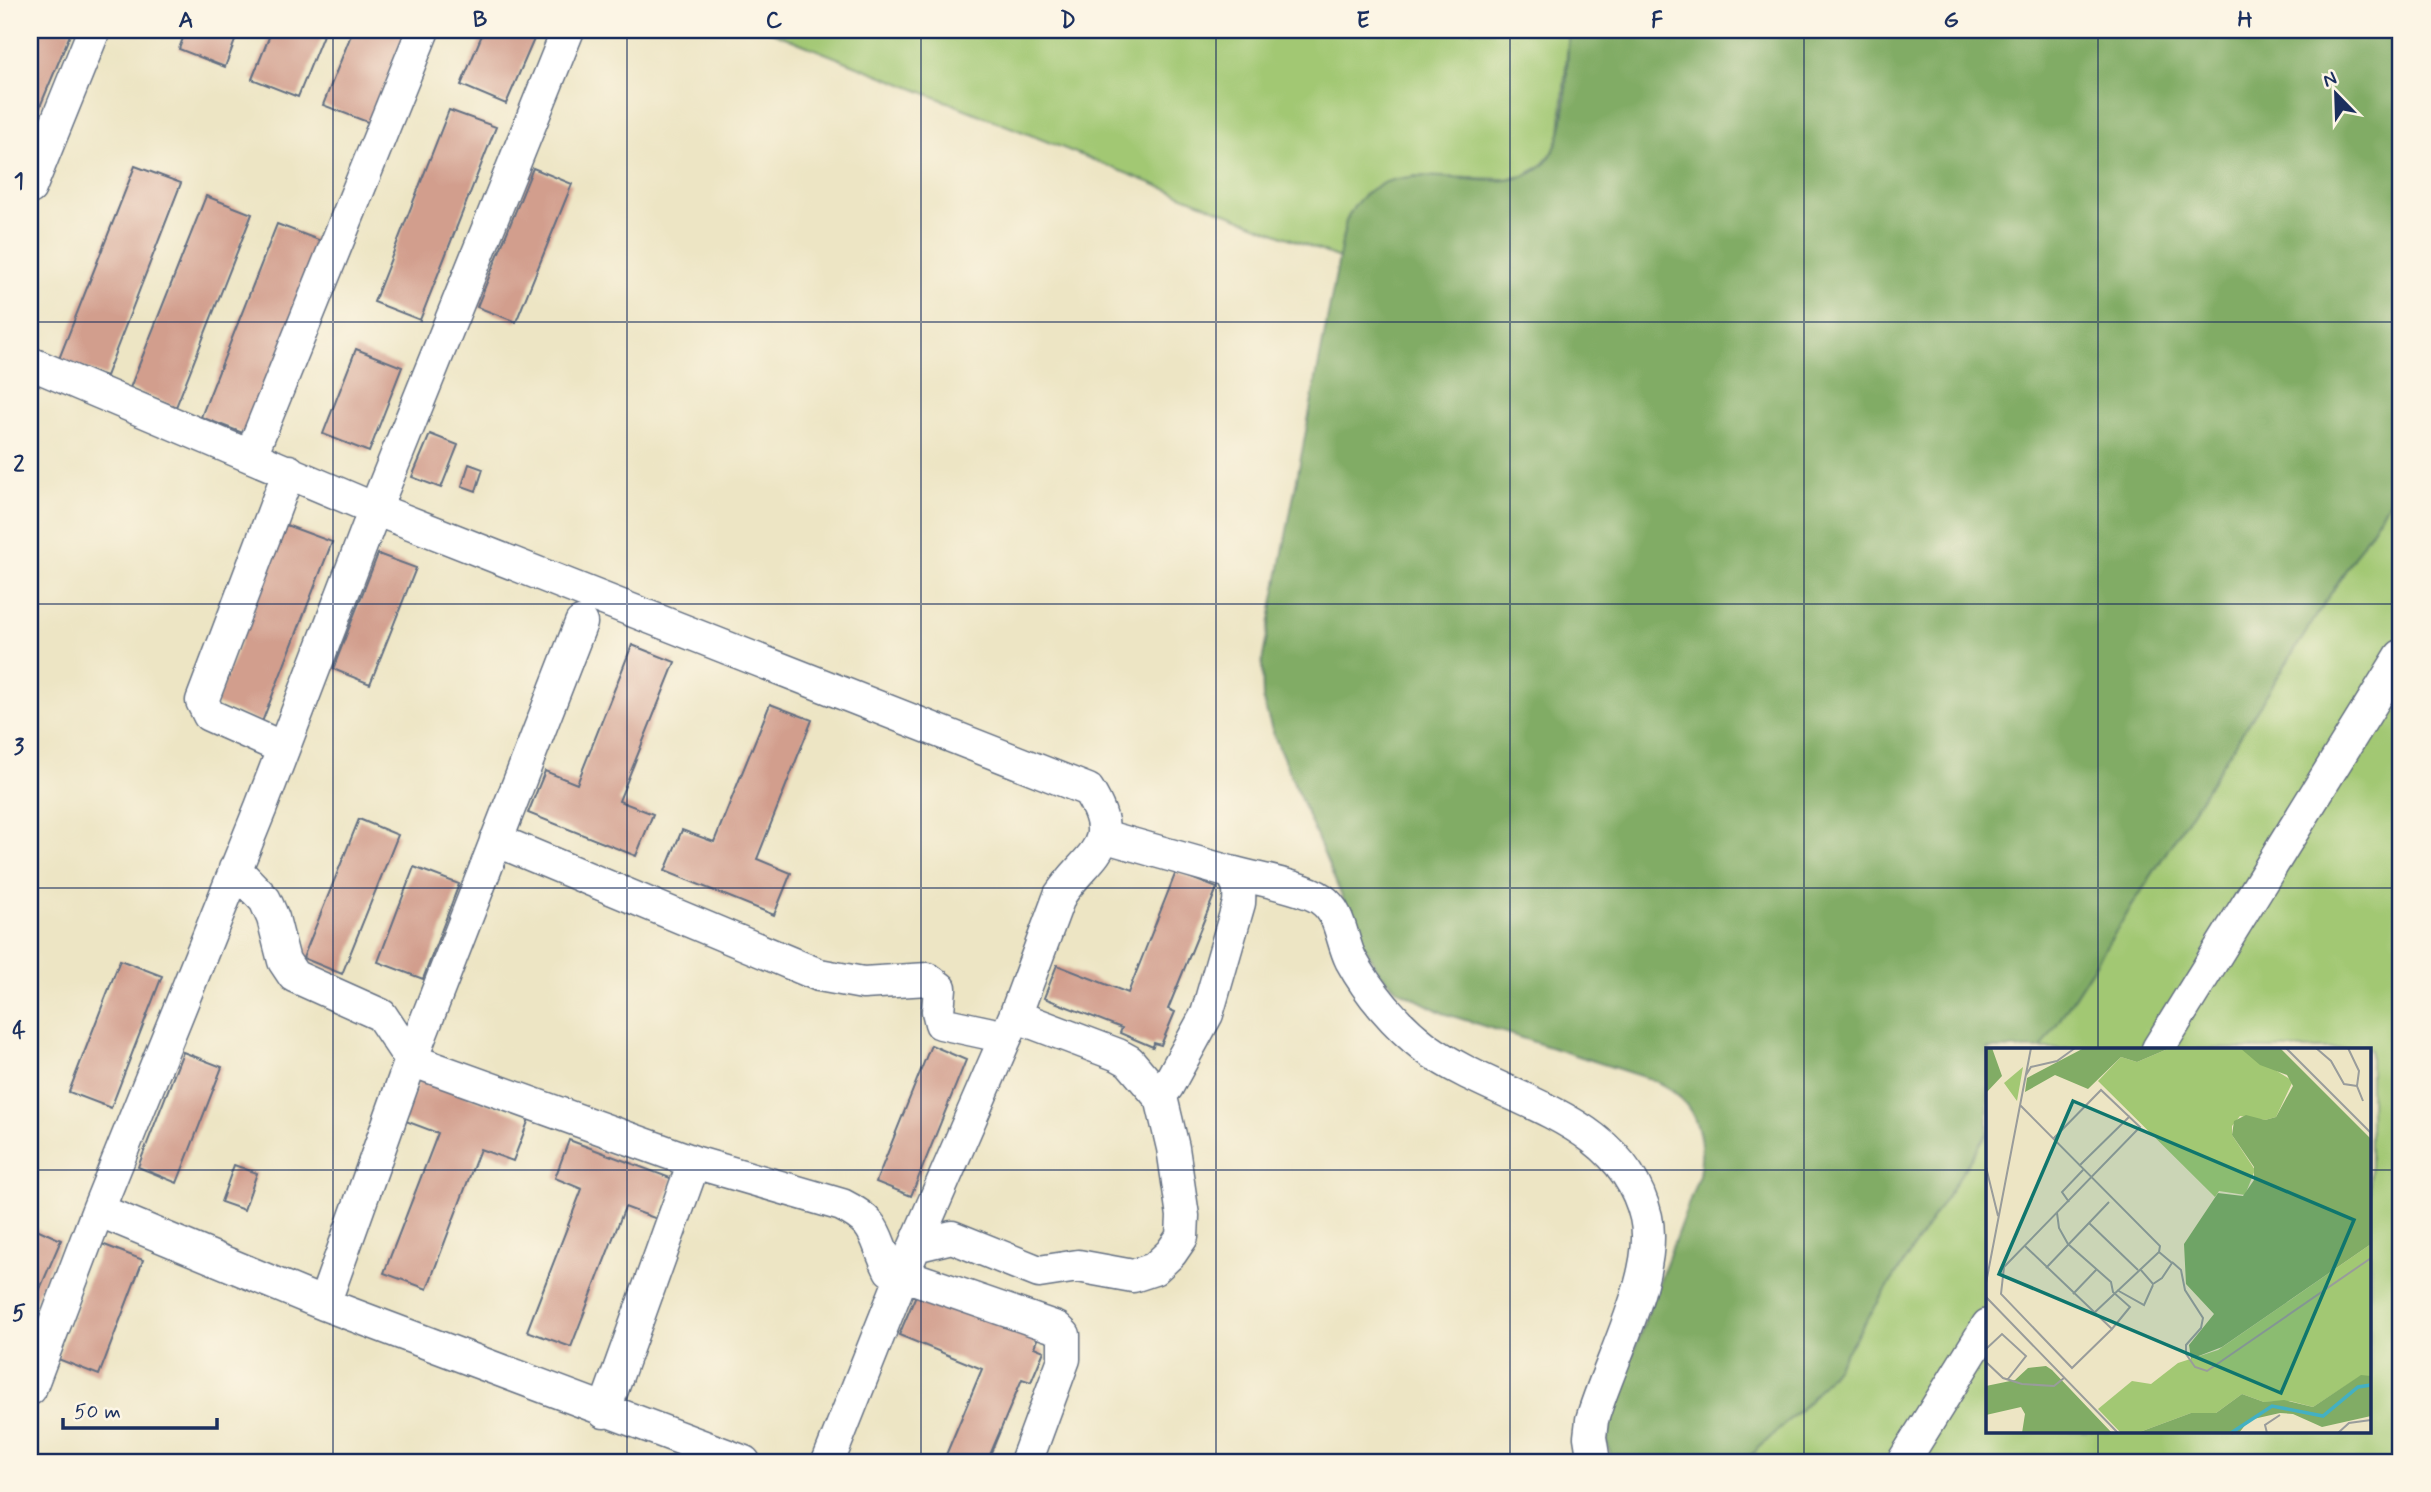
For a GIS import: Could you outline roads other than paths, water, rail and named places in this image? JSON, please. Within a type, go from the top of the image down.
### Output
[{"type":"lane","points":[[30,188],[94,30]]},
{"type":"lane","points":[[251,455],[423,30]]},
{"type":"lane","points":[[30,1390],[98,1210],[284,748],[375,509],[568,30]]},
{"type":"lane","points":[[30,363],[375,509],[1088,790],[1098,806],[1103,836],[1086,867],[1069,881],[1060,895],[1011,1027],[902,1276],[828,1462]]},
{"type":"lane","points":[[284,748],[209,715],[202,701],[289,471]]},
{"type":"lane","points":[[324,1304],[411,1060],[581,623]]},
{"type":"lane","points":[[2159,1048],[2401,656]]},
{"type":"lane","points":[[1103,836],[1322,899],[1334,913],[1356,968],[1385,1009],[1409,1034],[1457,1068],[1552,1113],[1588,1134],[1619,1163],[1630,1180],[1646,1219],[1648,1258],[1592,1420],[1594,1462]]},
{"type":"lane","points":[[496,841],[819,975],[863,983],[928,979],[940,988],[938,1010],[941,1023],[1011,1027],[1118,1055],[1129,1061],[1152,1089],[1160,1093]]},
{"type":"lane","points":[[236,869],[265,900],[273,918],[284,961],[295,976],[381,1015],[391,1026],[399,1045],[411,1060],[694,1162],[842,1205],[865,1216],[873,1227],[890,1270],[1048,1323],[1063,1335],[1064,1359],[1026,1462]]},
{"type":"lane","points":[[1160,1093],[1167,1087],[1207,1014],[1239,903],[1240,889],[1230,872]]},
{"type":"lane","points":[[915,1247],[952,1237],[1039,1272],[1078,1266],[1133,1276],[1154,1269],[1171,1253],[1182,1237],[1183,1216],[1173,1148],[1160,1093]]},
{"type":"lane","points":[[604,1412],[694,1162]]},
{"type":"lane","points":[[98,1210],[324,1304],[604,1412],[744,1462]]},
{"type":"lane","points":[[1903,1462],[1986,1328]]}]
